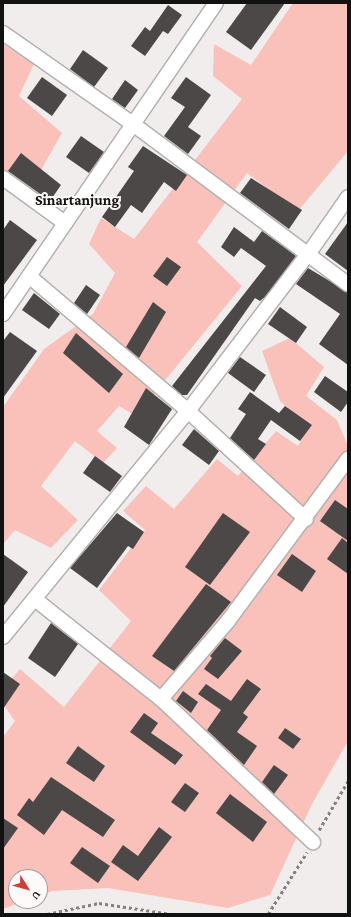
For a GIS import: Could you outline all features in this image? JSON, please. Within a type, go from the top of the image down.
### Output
[{"type":"street","points":[[3,314],[216,3]]},
{"type":"street","points":[[3,33],[133,124],[309,253],[348,284]]},
{"type":"street","points":[[3,178],[65,223]]},
{"type":"street","points":[[3,637],[36,600],[71,551],[188,411],[309,253],[348,197]]},
{"type":"street","points":[[29,276],[188,411],[306,520]]},
{"type":"street","points":[[161,699],[228,621],[306,520],[348,459]]},
{"type":"street","points":[[36,600],[161,699],[313,842]]},
{"type":"path","points":[[47,914],[99,903],[171,914]]},
{"type":"shaded area","points":[[293,3],[348,3],[348,151],[298,211],[247,173],[197,242],[242,286],[136,416],[119,406],[97,431],[117,448],[103,463],[75,441],[41,486],[78,520],[51,548],[15,530],[3,544],[3,407],[44,349],[93,314],[115,273],[89,244],[101,218],[134,239],[242,99],[213,76],[214,44],[251,65]]},
{"type":"shaded area","points":[[3,44],[34,64],[19,96],[62,133],[38,175],[18,161],[3,182]]},
{"type":"shaded area","points":[[290,338],[324,367],[306,396],[337,420],[348,446],[348,741],[312,804],[270,895],[228,908],[108,888],[48,893],[48,869],[8,869],[8,907],[3,909],[3,737],[15,721],[3,704],[3,689],[20,669],[64,707],[131,621],[99,590],[145,530],[123,511],[146,486],[174,509],[217,459],[238,476],[276,431],[298,446],[309,426],[280,401],[262,351]]},
{"type":"building","points":[[247,3],[285,3],[251,50],[226,32]]},
{"type":"building","points":[[168,5],[182,15],[168,34],[163,31],[145,56],[131,46],[145,27],[150,31]]},
{"type":"building","points":[[83,50],[108,68],[94,87],[70,69]]},
{"type":"building","points":[[42,77],[67,95],[52,116],[27,98]]},
{"type":"building","points":[[186,77],[211,95],[188,127],[201,136],[188,154],[164,136],[185,107],[171,98]]},
{"type":"building","points":[[125,80],[138,90],[125,108],[112,99]]},
{"type":"building","points":[[81,136],[104,152],[89,173],[66,157]]},
{"type":"building","points":[[143,146],[187,175],[176,191],[164,182],[142,213],[131,205],[115,227],[102,217],[134,171],[128,167]]},
{"type":"building","points":[[21,153],[61,185],[50,201],[8,171]]},
{"type":"building","points":[[251,178],[302,210],[289,229],[240,193]]},
{"type":"building","points":[[10,220],[37,240],[3,286],[3,230]]},
{"type":"building","points":[[348,222],[348,271],[325,254]]},
{"type":"building","points":[[234,227],[254,242],[262,231],[296,256],[266,296],[260,301],[255,298],[187,395],[182,395],[172,386],[266,266],[241,248],[234,257],[221,247]]},
{"type":"building","points":[[167,257],[181,267],[167,286],[153,276]]},
{"type":"building","points":[[308,268],[348,292],[348,365],[319,344],[340,314],[296,284]]},
{"type":"building","points":[[86,285],[100,295],[87,314],[74,303]]},
{"type":"building","points":[[34,293],[60,314],[49,329],[22,310]]},
{"type":"building","points":[[153,302],[166,312],[139,358],[126,347]]},
{"type":"building","points":[[280,307],[307,327],[296,343],[268,324]]},
{"type":"building","points":[[10,332],[37,351],[3,398],[3,341]]},
{"type":"building","points":[[76,333],[123,374],[109,393],[63,353]]},
{"type":"building","points":[[240,357],[266,375],[254,392],[228,373]]},
{"type":"building","points":[[325,376],[348,392],[348,402],[341,412],[314,392]]},
{"type":"building","points":[[146,388],[172,409],[149,445],[124,427]]},
{"type":"building","points":[[250,392],[279,413],[285,406],[312,425],[300,441],[271,420],[258,439],[266,444],[254,460],[230,438],[246,414],[238,409]]},
{"type":"building","points":[[194,429],[219,451],[209,465],[182,445]]},
{"type":"building","points":[[95,456],[122,476],[110,492],[83,473]]},
{"type":"building","points":[[335,500],[348,509],[348,541],[320,521]]},
{"type":"building","points":[[117,513],[144,532],[133,549],[128,546],[97,588],[70,568]]},
{"type":"building","points":[[223,513],[250,532],[210,585],[185,567]]},
{"type":"building","points":[[342,538],[348,543],[348,574],[327,559]]},
{"type":"building","points":[[3,554],[28,572],[3,607]]},
{"type":"building","points":[[292,554],[316,571],[302,592],[277,575]]},
{"type":"building","points":[[206,584],[231,602],[174,671],[152,656]]},
{"type":"building","points":[[51,623],[78,644],[55,677],[28,658]]},
{"type":"building","points":[[225,638],[242,651],[218,679],[204,669],[212,658],[210,656]]},
{"type":"building","points":[[3,672],[20,684],[3,709]]},
{"type":"building","points":[[247,679],[261,689],[243,713],[248,717],[237,732],[257,746],[244,765],[207,730],[221,710],[198,694],[206,684],[231,701]]},
{"type":"building","points":[[183,691],[198,702],[191,713],[176,701]]},
{"type":"building","points":[[144,713],[158,723],[151,733],[183,755],[175,765],[130,732]]},
{"type":"building","points":[[285,728],[301,739],[293,749],[278,738]]},
{"type":"building","points":[[78,746],[105,766],[94,782],[66,763]]},
{"type":"building","points":[[274,765],[288,775],[274,794],[262,782]]},
{"type":"building","points":[[51,777],[115,820],[103,837],[62,810],[44,835],[17,815],[29,798],[33,802]]},
{"type":"building","points":[[185,783],[199,793],[185,812],[171,802]]},
{"type":"building","points":[[230,794],[267,822],[253,842],[216,813]]},
{"type":"building","points":[[3,818],[18,828],[3,849]]},
{"type":"building","points":[[159,827],[172,837],[138,881],[111,862],[123,845],[138,856]]},
{"type":"building","points":[[82,847],[110,866],[98,883],[70,863]]},
{"type":"district","name":"Sinartanjung","points":[[77,201]]}]
